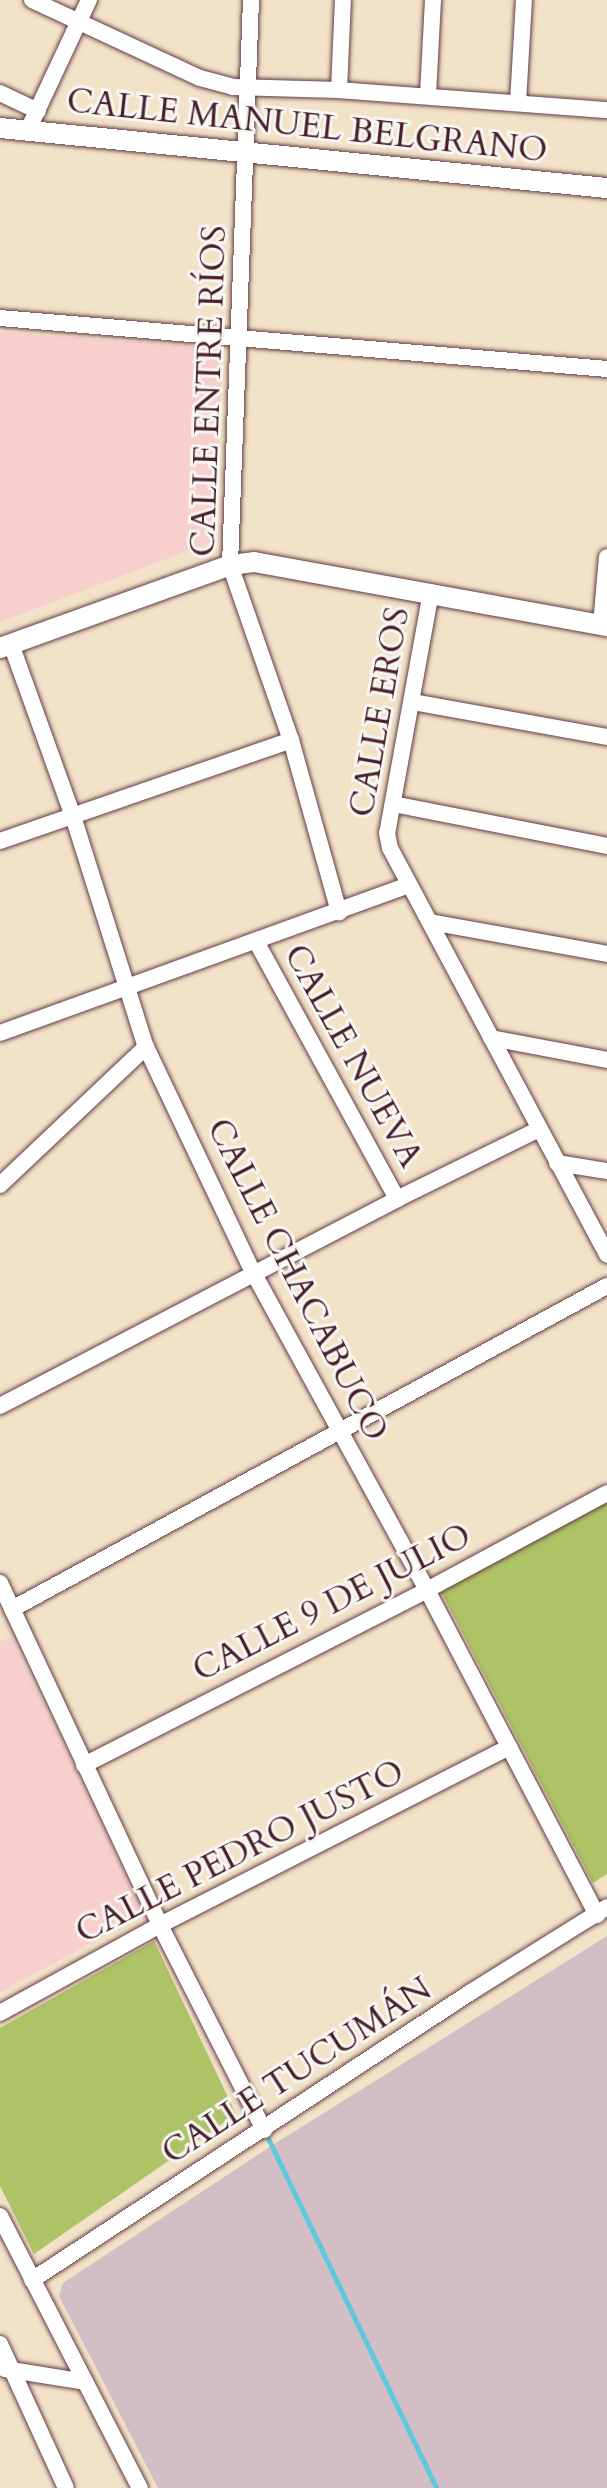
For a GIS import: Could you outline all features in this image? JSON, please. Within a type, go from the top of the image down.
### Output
[{"type":"street","points":[[32,0],[200,78],[246,87],[428,95],[607,110]]},
{"type":"street","points":[[28,130],[89,0]]},
{"type":"street","name":"CALLE ENTRE RÍOS","points":[[251,0],[230,565],[291,740],[339,912]]},
{"type":"street","points":[[339,90],[343,0]]},
{"type":"street","points":[[428,95],[433,0]]},
{"type":"street","points":[[518,103],[524,0]]},
{"type":"street","points":[[0,93],[38,111]]},
{"type":"street","name":"CALLE MANUEL BELGRANO","points":[[0,128],[607,188]]},
{"type":"street","points":[[0,318],[607,369]]},
{"type":"street","points":[[5,646],[230,565],[254,562],[604,626],[607,557]]},
{"type":"street","name":"CALLE EROS","points":[[431,592],[387,833],[395,862],[407,886],[430,922],[537,1130],[607,1255]]},
{"type":"street","name":"CALLE CHACABUCO","points":[[5,646],[72,813],[146,1047],[253,1272],[509,1747],[602,1911]]},
{"type":"street","points":[[413,702],[607,737]]},
{"type":"street","points":[[0,841],[72,813],[291,740]]},
{"type":"street","points":[[393,804],[607,846]]},
{"type":"street","points":[[0,1033],[126,984],[257,943],[407,886]]},
{"type":"street","points":[[430,922],[607,954]]},
{"type":"street","name":"CALLE NUEVA","points":[[257,943],[397,1199]]},
{"type":"street","points":[[491,1038],[607,1060]]},
{"type":"street","points":[[0,1185],[146,1047]]},
{"type":"street","points":[[0,1406],[253,1272],[537,1130]]},
{"type":"street","points":[[557,1163],[607,1171]]},
{"type":"street","points":[[12,1609],[607,1286]]},
{"type":"street","name":"CALLE 9 DE JULIO","points":[[84,1765],[427,1590],[607,1493]]},
{"type":"street","points":[[0,1583],[160,1925],[264,2130]]},
{"type":"street","name":"CALLE PEDRO JUSTO","points":[[0,2013],[160,1925],[509,1747]]},
{"type":"street","name":"CALLE TUCUMÁN","points":[[32,2280],[471,1992],[602,1911]]},
{"type":"street","points":[[0,2216],[140,2488]]},
{"type":"street","points":[[0,2344],[5,2369],[66,2488]]},
{"type":"street","points":[[5,2369],[85,2382]]},
{"type":"shaded area","points":[[0,332],[223,348],[214,541],[0,622]]},
{"type":"shaded area","points":[[11,1636],[144,1915],[0,1992],[0,1642]]},
{"type":"shaded area","points":[[607,1936],[607,2488],[158,2488],[59,2296],[63,2283],[271,2146]]},
{"type":"green space","points":[[607,1499],[607,1874],[593,1883],[439,1588]]},
{"type":"green space","points":[[154,1941],[236,2114],[34,2254],[0,2186],[0,2028]]},
{"type":"waterway","points":[[265,2132],[436,2488]]}]
